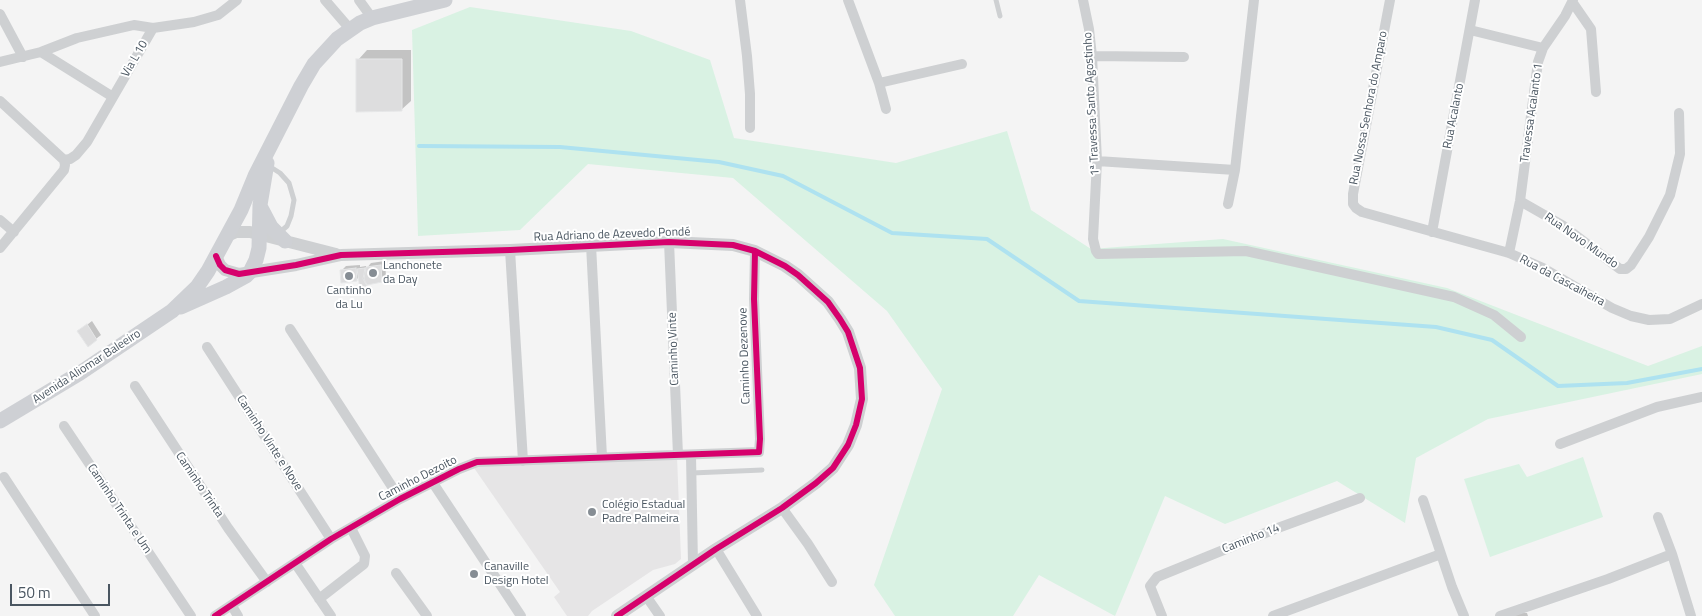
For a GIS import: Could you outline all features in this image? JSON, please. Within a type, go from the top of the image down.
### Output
[{"type":"main road","name":"Avenida Aliomar Baleeiro","points":[[0,421],[80,373],[172,311],[197,287],[208,272],[227,236],[301,86],[314,64],[337,39],[350,29],[372,18],[445,0]]},
{"type":"main road","name":"Avenida Aliomar Baleeiro","points":[[172,311],[226,288],[250,272],[259,248],[260,205],[266,165],[273,142]]},
{"type":"main road","points":[[260,205],[271,227],[282,237]]},
{"type":"street","name":"Via L 10","points":[[0,248],[64,165],[81,150],[153,28],[194,22],[218,15],[237,0]]},
{"type":"street","points":[[325,0],[350,29]]},
{"type":"street","points":[[359,0],[372,18]]},
{"type":"street","points":[[740,0],[750,94],[750,128]]},
{"type":"street","points":[[848,0],[879,83],[886,109]]},
{"type":"street","name":"1ª Travessa Santo Agostinho","points":[[1083,0],[1092,56],[1097,161],[1093,239],[1098,254],[1105,256],[1246,251],[1454,296],[1494,315],[1521,337]]},
{"type":"street","points":[[1228,204],[1235,170],[1254,0]]},
{"type":"street","name":"Rua Nossa Senhora do Amparo","points":[[1362,212],[1353,204],[1353,194],[1390,0]]},
{"type":"street","name":"Rua Acalanto","points":[[1432,232],[1475,0]]},
{"type":"street","points":[[1543,48],[1573,1],[1591,29],[1596,92]]},
{"type":"street","points":[[0,14],[23,57]]},
{"type":"street","points":[[0,62],[41,52],[78,38],[134,25],[153,28]]},
{"type":"street","name":"Travessa Acalanto 1","points":[[1470,30],[1543,48],[1534,78],[1520,201],[1509,253]]},
{"type":"street","points":[[41,52],[113,98]]},
{"type":"street","points":[[1092,56],[1184,57]]},
{"type":"street","points":[[879,83],[962,64]]},
{"type":"street","points":[[0,101],[64,165]]},
{"type":"street","name":"Rua Novo Mundo","points":[[1520,201],[1562,225],[1620,269],[1626,269],[1631,265],[1649,237],[1670,195],[1680,154],[1679,114]]},
{"type":"street","points":[[1097,161],[1235,170]]},
{"type":"street","name":"Rua da Cascaiheira","points":[[1362,212],[1509,253],[1543,268],[1612,308],[1640,318],[1649,320],[1670,319],[1702,304]]},
{"type":"street","points":[[0,220],[14,232]]},
{"type":"street","name":"Rua Adriano de Azevedo Pondé","points":[[227,236],[242,232],[282,237],[315,250],[341,255]]},
{"type":"street","name":"Rua Adriano de Azevedo Pondé","points":[[216,256],[220,265],[232,273],[240,274],[296,265],[341,255],[510,250],[669,242],[733,245],[755,251],[786,266],[798,275],[828,302],[848,332],[860,368],[862,399],[856,425],[848,446],[832,468],[816,483],[782,508],[716,549],[616,616]]},
{"type":"street","name":"Caminho Vinte","points":[[669,242],[678,455]]},
{"type":"street","points":[[591,245],[602,457]]},
{"type":"street","points":[[510,250],[523,461]]},
{"type":"street","name":"Caminho Dezenove","points":[[751,452],[758,452],[760,449],[755,318],[755,251]]},
{"type":"street","points":[[290,329],[400,499]]},
{"type":"street","name":"Caminho Vinte e Nove","points":[[208,347],[331,539]]},
{"type":"street","name":"Caminho Trinta","points":[[134,386],[266,582]]},
{"type":"street","points":[[1560,444],[1656,407],[1702,397]]},
{"type":"street","name":"Caminho Trinta e Um","points":[[64,426],[192,616]]},
{"type":"street","name":"Caminho Dezoito","points":[[215,616],[331,539],[400,499],[477,462],[751,452]]},
{"type":"street","points":[[692,455],[693,565]]},
{"type":"street","points":[[4,476],[96,616]]},
{"type":"street","points":[[433,483],[522,616]]},
{"type":"street","name":"Caminho 14","points":[[1162,616],[1150,589],[1151,583],[1157,577],[1275,529],[1360,498]]},
{"type":"street","points":[[1423,500],[1464,616]]},
{"type":"street","points":[[782,508],[832,582]]},
{"type":"street","points":[[1658,517],[1672,554],[1691,616]]},
{"type":"street","points":[[320,599],[364,564],[366,556],[351,528]]},
{"type":"street","points":[[716,549],[757,616]]},
{"type":"street","points":[[1273,616],[1441,554]]},
{"type":"street","points":[[1500,616],[1608,579],[1672,554]]},
{"type":"street","points":[[295,563],[331,616]]},
{"type":"street","points":[[396,573],[427,616]]},
{"type":"street","points":[[646,596],[660,616]]},
{"type":"street","points":[[232,606],[238,616]]},
{"type":"lane","points":[[996,0],[1000,16]]},
{"type":"lane","points":[[266,165],[285,178],[289,183],[294,200],[291,216],[282,237]]},
{"type":"lane","points":[[692,473],[762,470]]},
{"type":"shaded area","name":"Colégio Estadual Padre Palmeira","points":[[677,456],[681,559],[675,564],[653,570],[592,611],[588,616],[567,616],[554,597],[560,592],[472,465]]},
{"type":"green space","points":[[470,7],[631,31],[710,60],[734,138],[896,163],[1007,131],[1031,210],[1091,249],[1223,239],[1447,288],[1648,366],[1702,346],[1702,374],[1488,419],[1416,458],[1405,523],[1337,481],[1225,524],[1165,496],[1115,616],[1039,575],[1013,616],[895,616],[874,585],[942,389],[887,311],[733,178],[588,164],[520,230],[418,236],[412,30]]},
{"type":"green space","points":[[1583,457],[1603,517],[1490,557],[1464,479],[1519,464],[1527,477]]},
{"type":"building","points":[[356,59],[402,59],[402,111],[356,112]]},
{"type":"building","name":"Lanchonete da Day","points":[[381,265],[382,282],[367,285],[364,279],[366,267]]},
{"type":"building","name":"Cantinho da Lu","points":[[356,268],[357,281],[341,283],[340,270]]},
{"type":"building","points":[[365,268],[363,279],[367,286],[360,289],[357,269]]},
{"type":"building","points":[[87,324],[97,340],[88,347],[77,331]]},
{"type":"waterway","points":[[419,146],[560,147],[719,162],[783,176],[892,233],[987,239],[1079,301],[1436,327],[1492,340],[1558,386],[1627,383],[1702,369]]},
{"type":"cycle path","points":[[216,256],[220,265],[225,270],[239,274],[296,265],[341,255],[510,250],[669,242],[733,245],[755,251],[785,266],[798,275],[828,302],[840,319],[848,332],[860,368],[862,399],[856,425],[848,445],[833,468],[816,483],[782,508],[716,549],[617,616]]},
{"type":"cycle path","points":[[215,616],[331,539],[400,499],[477,462],[759,452],[754,299],[755,251]]},
{"type":"place","name":"Lanchonete da Day","points":[[373,273]]},
{"type":"place","name":"Cantinho da Lu","points":[[349,276]]},
{"type":"place","name":"Colégio Estadual Padre Palmeira","points":[[592,512]]},
{"type":"place","name":"Canaville Design Hotel","points":[[474,574]]}]
